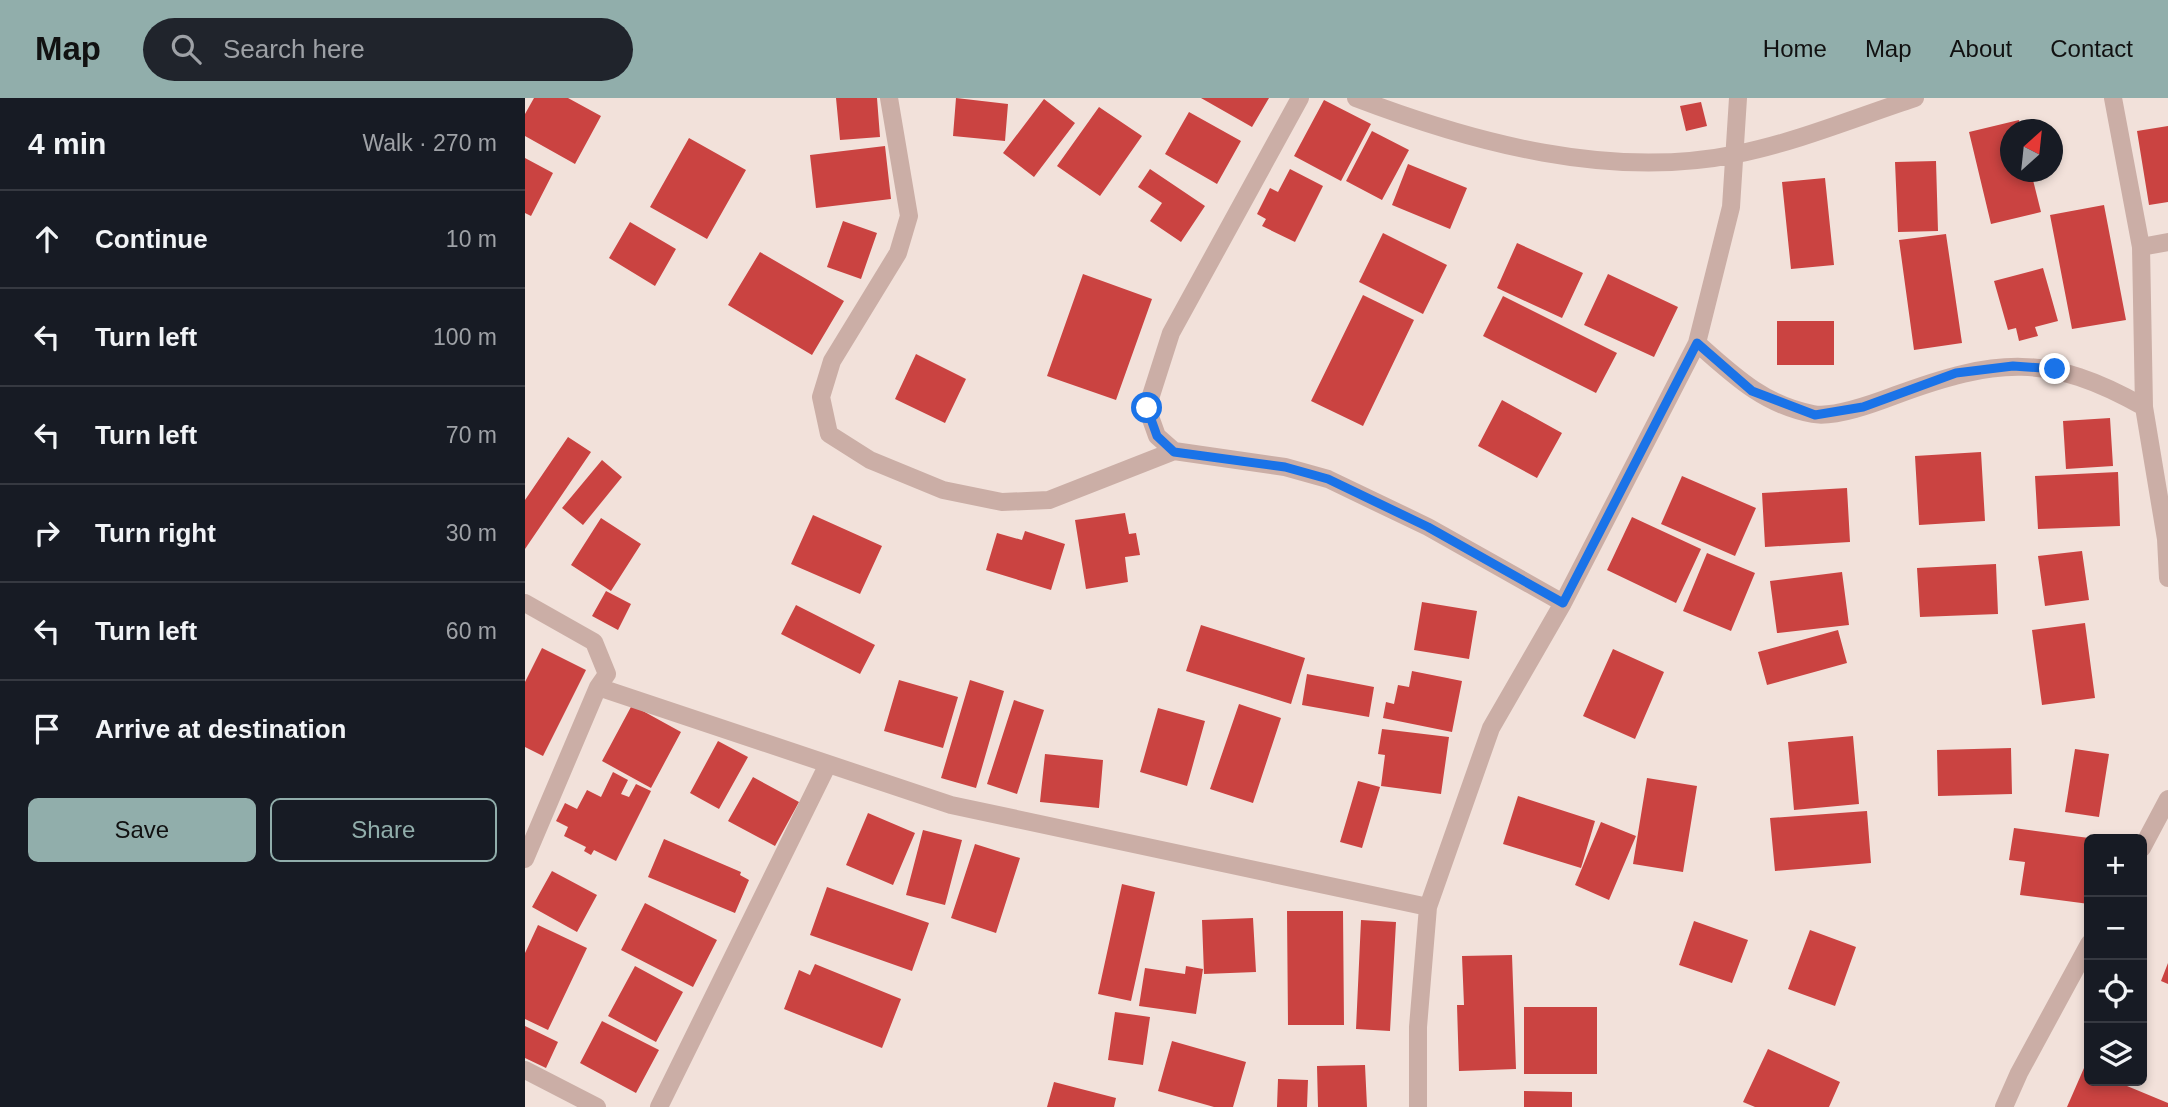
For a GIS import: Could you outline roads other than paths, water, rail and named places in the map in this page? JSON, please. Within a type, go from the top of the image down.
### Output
[{"type":"street","points":[[889,98],[909,216],[898,253],[832,361],[821,397],[829,434],[870,460],[943,490],[1002,502],[1049,500],[1174,452],[1285,467],[1328,479],[1428,527],[1563,603]]},
{"type":"street","points":[[1174,452],[1157,436],[1147,408],[1171,333],[1300,98]]},
{"type":"street","points":[[1356,98],[1470,138],[1628,164],[1736,155],[1915,98]]},
{"type":"street","points":[[1418,1107],[1418,1027],[1428,907],[1492,728],[1563,603],[1697,343],[1731,207],[1738,98]]},
{"type":"street","points":[[2113,98],[2141,247],[2144,407],[2167,539],[2168,578]]},
{"type":"street","points":[[2141,247],[2168,242]]},
{"type":"street","points":[[1697,343],[1752,391],[1815,415],[1863,407],[1956,373],[2013,366],[2055,369],[2103,384],[2144,407]]},
{"type":"street","points":[[525,603],[594,642],[607,674],[598,687],[525,859]]},
{"type":"street","points":[[598,687],[827,766],[951,805],[1428,907]]},
{"type":"street","points":[[659,1107],[827,766]]},
{"type":"street","points":[[2147,839],[2168,799]]},
{"type":"street","points":[[2004,1107],[2019,1073],[2084,953]]},
{"type":"street","points":[[525,1070],[597,1107]]}]
